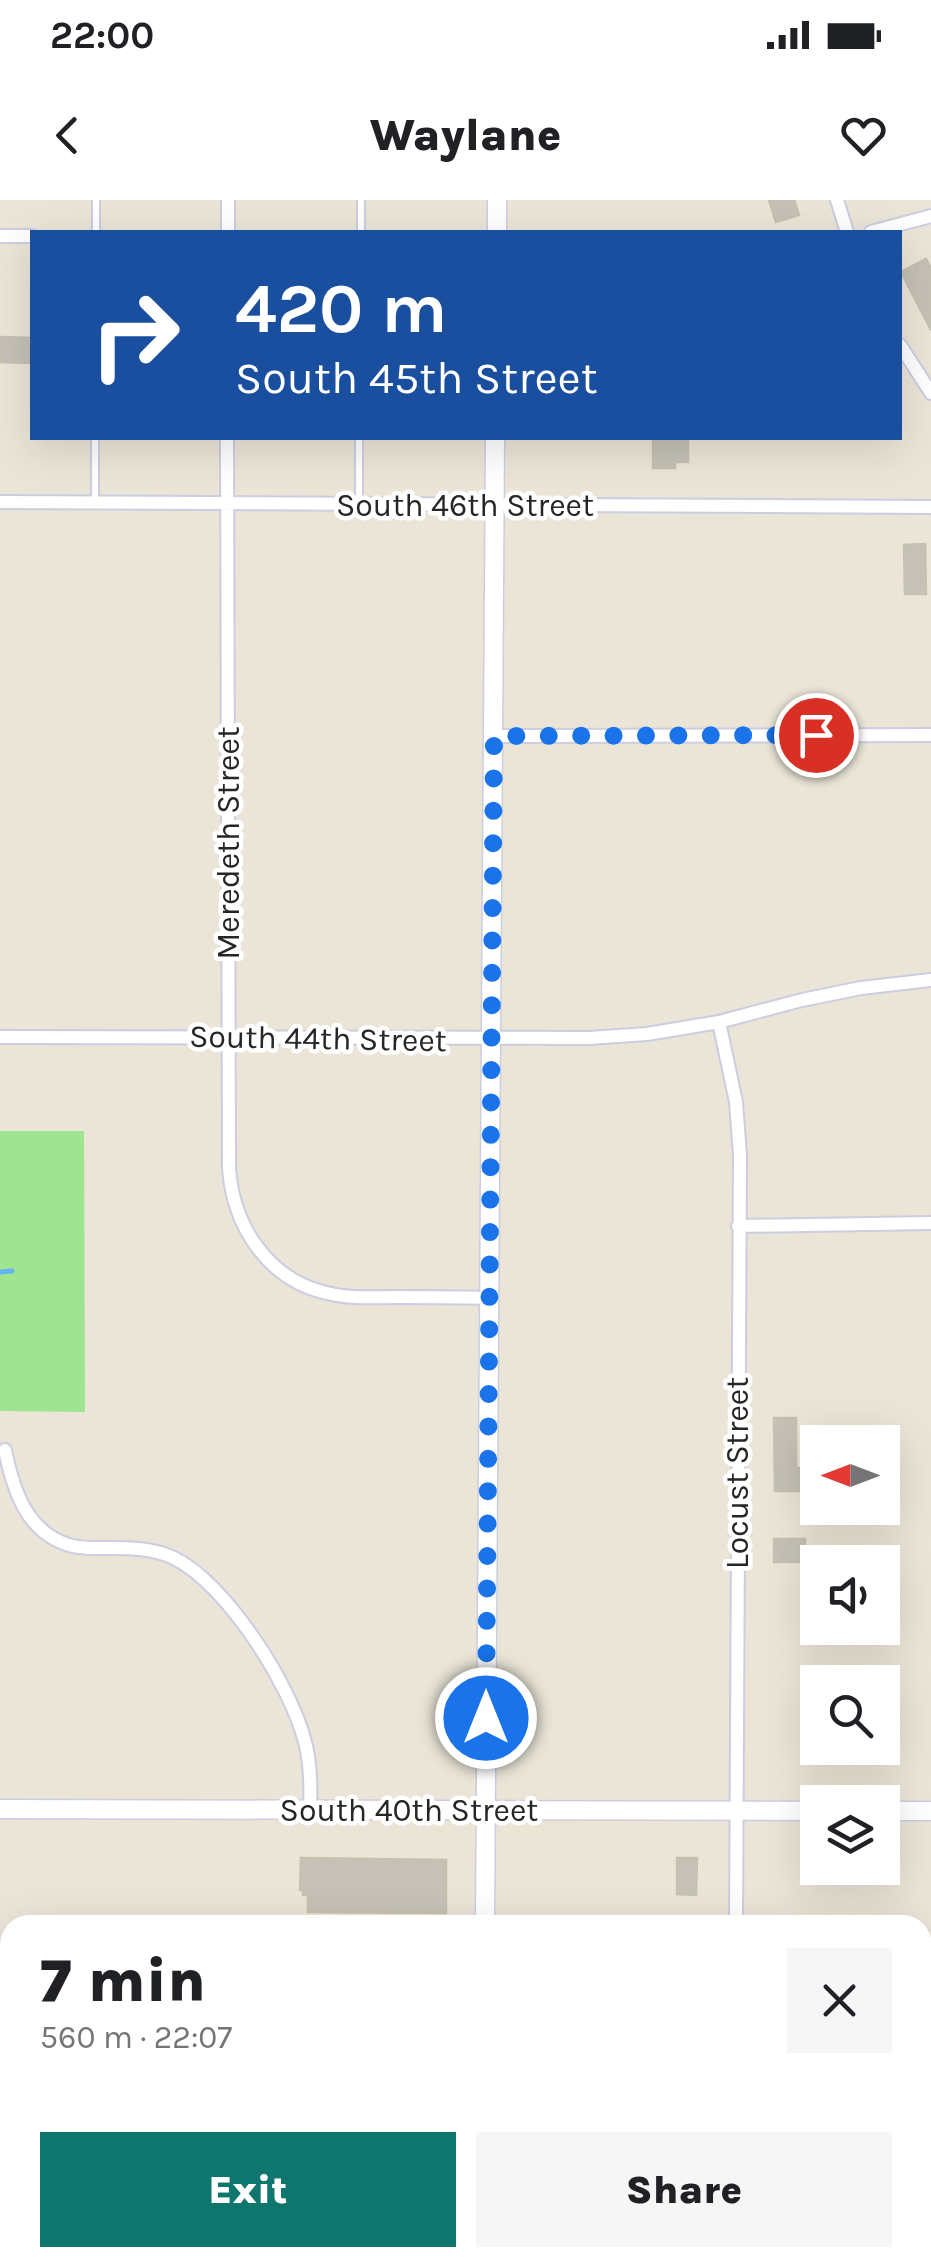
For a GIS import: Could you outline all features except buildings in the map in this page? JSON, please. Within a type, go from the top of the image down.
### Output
[{"type":"main road","points":[[497,200],[497,230]]},
{"type":"main road","points":[[485,1915],[496,440]]},
{"type":"main road","name":"South 40th Street","points":[[0,1809],[800,1811]]},
{"type":"main road","points":[[900,1811],[931,1811]]},
{"type":"street","points":[[228,200],[228,230]]},
{"type":"street","points":[[837,200],[846,230]]},
{"type":"street","points":[[878,230],[931,216]]},
{"type":"street","points":[[0,236],[30,236]]},
{"type":"street","points":[[902,347],[931,393]]},
{"type":"street","name":"Meredeth Street","points":[[227,440],[228,1036],[230,1187],[235,1206],[254,1244],[280,1271],[323,1292],[347,1297],[490,1298]]},
{"type":"street","name":"South 46th Street","points":[[0,502],[931,508]]},
{"type":"street","points":[[494,736],[931,734]]},
{"type":"street","name":"South 44th Street","points":[[0,1037],[589,1038],[647,1034],[719,1022],[861,988],[931,980]]},
{"type":"street","name":"Locust Street","points":[[719,1022],[732,1072],[739,1129],[736,1915]]},
{"type":"street","points":[[738,1226],[931,1223]]},
{"type":"street","points":[[4,1450],[12,1485],[28,1515],[50,1536],[68,1545],[138,1548],[175,1559],[211,1587],[238,1618],[271,1665],[297,1717],[306,1743],[310,1810]]},
{"type":"lane","points":[[96,200],[96,230]]},
{"type":"lane","points":[[360,230],[361,200]]},
{"type":"lane","points":[[95,440],[95,502]]},
{"type":"lane","points":[[359,504],[360,440]]},
{"type":"green space","points":[[0,1131],[84,1131],[85,1412],[0,1411]]},
{"type":"waterway","points":[[0,1272],[12,1271]]},
{"type":"route","points":[[486,1718],[494,736],[816,735]]}]
